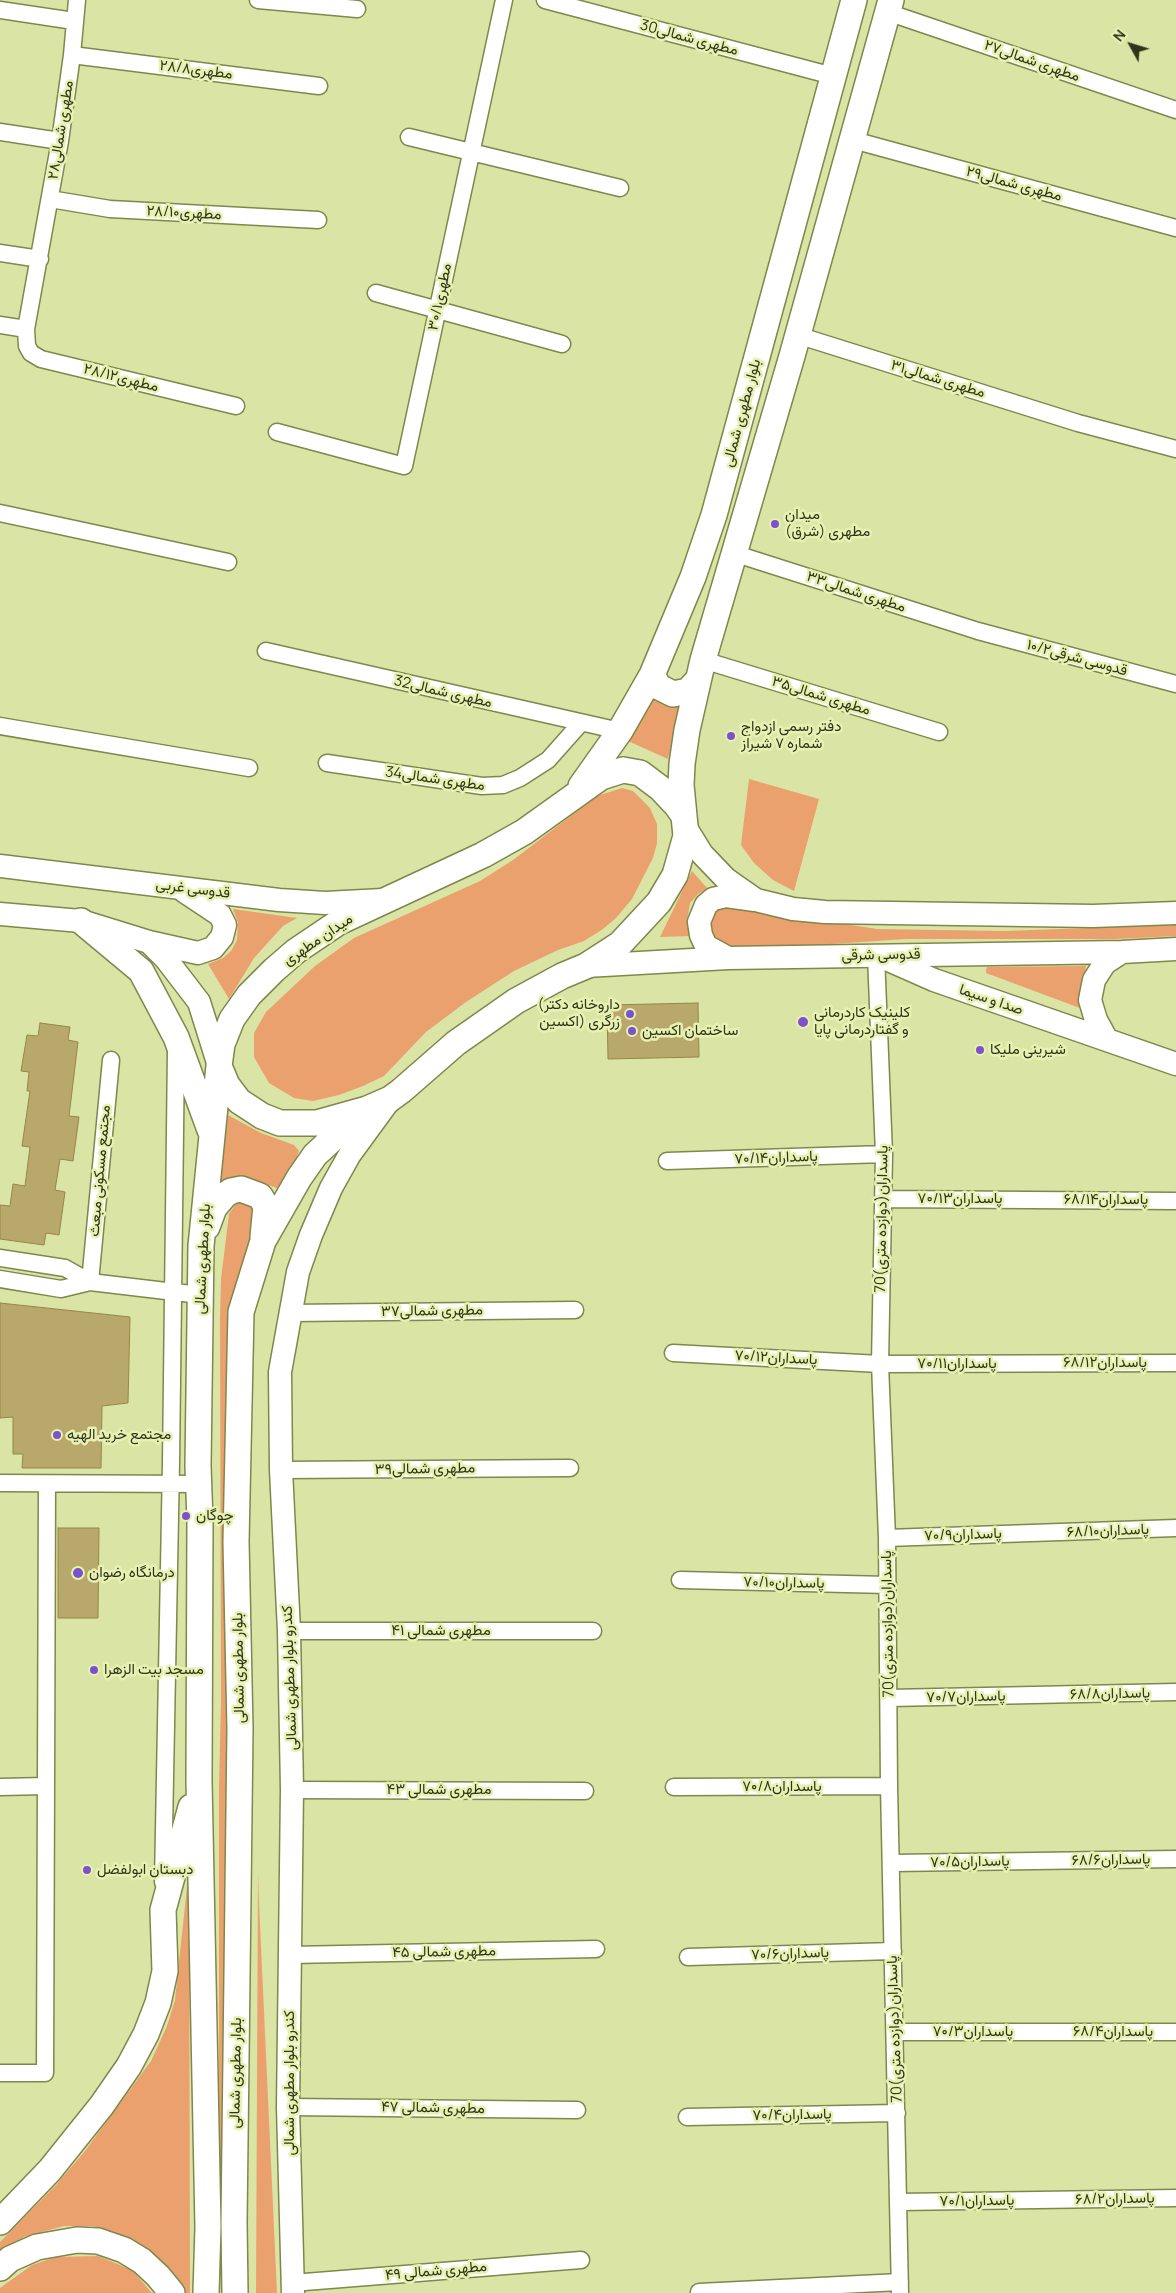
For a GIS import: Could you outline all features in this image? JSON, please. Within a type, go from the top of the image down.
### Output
[{"type":"main road","name":"بلوار مطهرى شمالى","points":[[570,801],[620,731],[652,675],[693,577],[714,515],[854,0]]},
{"type":"main road","name":"بلوار مطهرى شمالى","points":[[685,822],[681,785],[682,764],[700,670],[853,140],[889,6]]},
{"type":"main road","points":[[652,675],[659,688],[673,694],[688,691],[700,670]]},
{"type":"main road","name":"میدان مطهری","points":[[219,1066],[222,1044],[232,1019],[249,996],[296,951],[339,922],[483,855],[524,832],[570,801],[601,777],[623,770],[640,773],[660,788],[677,806],[685,822]]},
{"type":"main road","points":[[685,822],[702,854],[726,879],[756,900]]},
{"type":"main road","points":[[150,942],[166,959],[199,1002],[226,1085],[240,1101],[262,1116],[280,1123],[317,1123],[354,1114],[390,1099],[456,1043],[516,1001],[562,976],[586,966],[620,944],[659,902],[675,875],[683,850],[685,822]]},
{"type":"main road","name":"قدوسی غربی","points":[[0,866],[279,900],[325,903],[386,900]]},
{"type":"main road","points":[[0,914],[81,921],[150,942],[198,953],[213,948],[222,937],[224,925],[220,915],[175,886]]},
{"type":"main road","points":[[728,958],[706,946],[701,935],[699,922],[706,905],[713,899],[726,896],[756,900],[793,909],[825,912],[1093,916],[1176,913]]},
{"type":"main road","points":[[81,921],[141,971],[176,1037],[212,1135]]},
{"type":"main road","name":"قدوسی شرقی","points":[[586,966],[728,958],[1122,952],[1176,949]]},
{"type":"main road","points":[[1107,1040],[1096,1020],[1090,1000],[1094,980],[1105,963],[1122,952]]},
{"type":"main road","name":"صدا و سیما","points":[[876,955],[934,980],[1176,1064]]},
{"type":"main road","name":"بلوار مطهری شمالی","points":[[206,2293],[208,2226],[199,1780],[198,1484],[200,1295],[201,1246],[219,1066]]},
{"type":"main road","name":"بلوار مطهری شمالی","points":[[235,2293],[234,2222],[240,1730],[236,1541],[241,1312],[263,1241],[299,1178],[315,1155],[342,1130],[390,1099]]},
{"type":"main road","name":"کندرو بلوار مطهری شمالی","points":[[293,2288],[288,2107],[292,1790],[289,1631],[280,1470],[280,1372],[298,1272],[331,1188],[350,1154],[390,1099]]},
{"type":"main road","points":[[201,1246],[214,1208],[225,1195],[231,1191],[241,1189],[260,1196],[266,1206],[263,1241]]},
{"type":"main road","points":[[0,2222],[50,2170],[90,2120],[129,2066],[146,2034],[158,2003],[165,1971],[163,1910],[199,1780]]},
{"type":"main road","points":[[0,2268],[10,2259],[37,2247],[78,2240],[98,2241],[124,2250],[142,2261],[172,2293]]},
{"type":"street","name":"مطهرى شمالى۲۸","points":[[26,329],[60,141],[72,55],[77,0]]},
{"type":"street","points":[[258,0],[357,9]]},
{"type":"street","name":"مطهری۳۰/۱","points":[[277,432],[404,466],[504,0]]},
{"type":"street","name":"مطهرى شمالى30","points":[[545,0],[833,76]]},
{"type":"street","name":"مطهرى شمالى۲۷","points":[[889,6],[1176,110]]},
{"type":"street","points":[[0,10],[74,21]]},
{"type":"street","name":"مطهری۲۸/۸","points":[[72,55],[319,86]]},
{"type":"street","points":[[0,132],[60,141]]},
{"type":"street","points":[[409,137],[620,188]]},
{"type":"street","name":"مطهرى شمالى۲۹","points":[[853,140],[1176,228]]},
{"type":"street","name":"مطهری۲۸/۱۰","points":[[50,199],[110,208],[318,220]]},
{"type":"street","points":[[0,252],[40,259]]},
{"type":"street","points":[[376,293],[562,344]]},
{"type":"street","points":[[0,325],[26,329]]},
{"type":"street","name":"مطهری۲۸/۱۲","points":[[26,329],[26,346],[31,353],[41,359],[236,406]]},
{"type":"street","name":"مطهرى شمالى۳۱","points":[[797,335],[1078,423],[1176,449]]},
{"type":"street","points":[[0,513],[228,562]]},
{"type":"street","name":"مطهرى شمالى۳۳","points":[[734,553],[978,631]]},
{"type":"street","name":"قدوسی شرقی۱۰/۲","points":[[978,631],[1176,684]]},
{"type":"street","name":"32مطهرى شمالى","points":[[266,652],[580,724],[620,731]]},
{"type":"street","name":"مطهرى شمالى۳۵","points":[[700,670],[939,732]]},
{"type":"street","name":"34مطهرى شمالى","points":[[327,763],[482,786],[497,786],[520,778],[548,760],[580,724]]},
{"type":"street","points":[[0,726],[249,768]]},
{"type":"street","name":"70پاسداران(دوازده متری)","points":[[876,955],[884,1154],[880,1364],[887,1538],[890,1786],[893,1863],[892,1951],[896,2032],[900,2288]]},
{"type":"street","points":[[163,1910],[176,1037]]},
{"type":"street","name":"مجتمع مسکونی مبعث","points":[[90,1282],[111,1060]]},
{"type":"street","name":"پاسداران۷۰/۱۴","points":[[667,1161],[884,1154]]},
{"type":"street","name":"پاسداران۷۰/۱۳","points":[[884,1199],[1036,1200]]},
{"type":"street","name":"پاسداران۶۸/۱۴","points":[[1036,1200],[1176,1201]]},
{"type":"street","points":[[0,1258],[64,1268],[90,1282]]},
{"type":"street","points":[[0,1279],[61,1290],[90,1282],[200,1295]]},
{"type":"street","name":"مطهرى شمالى۳۷","points":[[290,1313],[575,1310]]},
{"type":"street","name":"پاسداران۷۰/۱۲","points":[[673,1353],[880,1364]]},
{"type":"street","name":"پاسداران۷۰/۱۱","points":[[880,1364],[1034,1363]]},
{"type":"street","name":"پاسداران۶۸/۱۲","points":[[1034,1363],[1176,1363]]},
{"type":"street","name":"مطهرى شمالى۳۹","points":[[280,1470],[570,1468]]},
{"type":"street","points":[[0,1483],[198,1484]]},
{"type":"street","points":[[0,2073],[45,2074],[47,1484]]},
{"type":"street","name":"پاسداران۶۸/۱۰","points":[[1040,1533],[1176,1528]]},
{"type":"street","name":"پاسداران۷۰/۹","points":[[887,1538],[1040,1533]]},
{"type":"street","name":"پاسداران۷۰/۱۰","points":[[680,1580],[888,1585]]},
{"type":"street","name":"۴۱ مطهرى شمالى","points":[[289,1631],[593,1631]]},
{"type":"street","name":"پاسداران۶۸/۸","points":[[1043,1695],[1176,1692]]},
{"type":"street","name":"پاسداران۷۰/۷","points":[[890,1698],[1043,1695]]},
{"type":"street","points":[[0,1787],[46,1786]]},
{"type":"street","name":"پاسداران۷۰/۸","points":[[674,1787],[890,1786]]},
{"type":"street","name":"مطهرى شمالى ۴۳","points":[[292,1790],[585,1790]]},
{"type":"street","name":"پاسداران۶۸/۶","points":[[1047,1861],[1176,1859]]},
{"type":"street","name":"پاسداران۷۰/۵","points":[[893,1863],[1047,1861]]},
{"type":"street","name":"مطهرى شمالى ۴۵","points":[[291,1955],[596,1949]]},
{"type":"street","name":"پاسداران۷۰/۶","points":[[688,1957],[892,1951]]},
{"type":"street","name":"پاسداران۷۰/۳","points":[[896,2032],[1051,2032]]},
{"type":"street","name":"پاسداران۶۸/۴","points":[[1051,2032],[1176,2032]]},
{"type":"street","name":"مطهرى شمالى ۴۷","points":[[288,2107],[578,2110]]},
{"type":"street","name":"پاسداران۷۰/۴","points":[[687,2117],[897,2114]]},
{"type":"street","name":"پاسداران۶۸/۲","points":[[1054,2200],[1176,2198]]},
{"type":"street","name":"پاسداران۷۰/۱","points":[[899,2202],[1054,2200]]},
{"type":"street","name":"مطهرى شمالى ۴۹","points":[[293,2288],[581,2260]]},
{"type":"street","points":[[699,2292],[900,2288]]},
{"type":"shaded area","points":[[653,694],[682,702],[668,759],[628,741]]},
{"type":"shaded area","points":[[749,779],[819,799],[794,891],[773,880],[754,863],[741,845]]},
{"type":"shaded area","points":[[622,788],[633,791],[650,808],[657,824],[657,843],[653,858],[632,899],[616,918],[603,929],[584,941],[558,950],[514,971],[466,1002],[426,1032],[384,1076],[363,1086],[339,1095],[313,1101],[294,1098],[269,1083],[254,1057],[254,1033],[266,1012],[315,966],[354,938],[480,881],[513,860],[597,796]]},
{"type":"shaded area","points":[[692,871],[707,888],[690,903],[687,921],[692,936],[660,937]]},
{"type":"shaded area","points":[[723,905],[877,929],[1004,931],[1176,925],[1176,936],[1115,939],[906,939],[772,948],[723,947],[708,932],[710,911]]},
{"type":"shaded area","points":[[233,909],[297,918],[283,926],[254,958],[229,999],[208,964],[223,958],[231,951],[237,940],[238,923]]},
{"type":"shaded area","points":[[1086,966],[1080,1008],[986,973],[987,967]]},
{"type":"shaded area","points":[[228,1115],[261,1133],[294,1145],[299,1151],[292,1169],[279,1189],[248,1177],[220,1185]]},
{"type":"shaded area","points":[[244,1200],[256,1207],[229,1603],[224,2165],[219,2165],[221,1279],[229,1214],[235,1205]]},
{"type":"shaded area","points":[[189,1868],[190,2293],[183,2293],[170,2270],[132,2239],[93,2226],[64,2226],[24,2237],[0,2253],[0,2242],[56,2185],[85,2151],[151,2061],[167,2026],[175,2000]]},
{"type":"shaded area","points":[[258,1873],[259,1903],[277,2293],[256,2293]]},
{"type":"shaded area","points":[[98,2256],[132,2270],[152,2293],[0,2293],[0,2288],[32,2265],[56,2257]]},
{"type":"building","points":[[698,1003],[699,1057],[608,1059],[607,1005]]},
{"type":"building","points":[[40,1023],[70,1027],[68,1040],[78,1042],[69,1116],[79,1117],[73,1161],[60,1159],[55,1190],[65,1192],[59,1235],[46,1233],[44,1245],[0,1239],[0,1205],[10,1206],[13,1184],[25,1186],[30,1147],[22,1146],[30,1091],[27,1091],[29,1072],[21,1071],[27,1035],[38,1036]]},
{"type":"building","points":[[0,1303],[130,1317],[128,1403],[102,1406],[101,1468],[22,1468],[23,1454],[13,1454],[13,1417],[0,1418]]},
{"type":"building","name":"درمانگاه رضوان","points":[[58,1528],[99,1528],[98,1618],[58,1618]]},
{"type":"place","name":"میدان مطهری (شرق)","points":[[775,524]]},
{"type":"place","name":"دفتر رسمی ازدواج شماره ۷ شیراز","points":[[731,736]]},
{"type":"place","name":"(داروخانه دکتر زرگری (اکسین","points":[[630,1014]]},
{"type":"place","name":"کلینیک کاردرمانی و گفتاردرمانی پایا","points":[[803,1022]]},
{"type":"place","name":"ساختمان اکسین","points":[[632,1031]]},
{"type":"place","name":"شیرینى ملیکا","points":[[980,1050]]},
{"type":"place","name":"مجتمع خرید الهیه","points":[[57,1435]]},
{"type":"place","name":"چوگان","points":[[186,1516]]},
{"type":"place","name":"درمانگاه رضوان","points":[[78,1573]]},
{"type":"place","name":"مسجد بیت الزهرا","points":[[94,1670]]},
{"type":"place","name":"دبستان ابولفضل","points":[[87,1870]]}]
